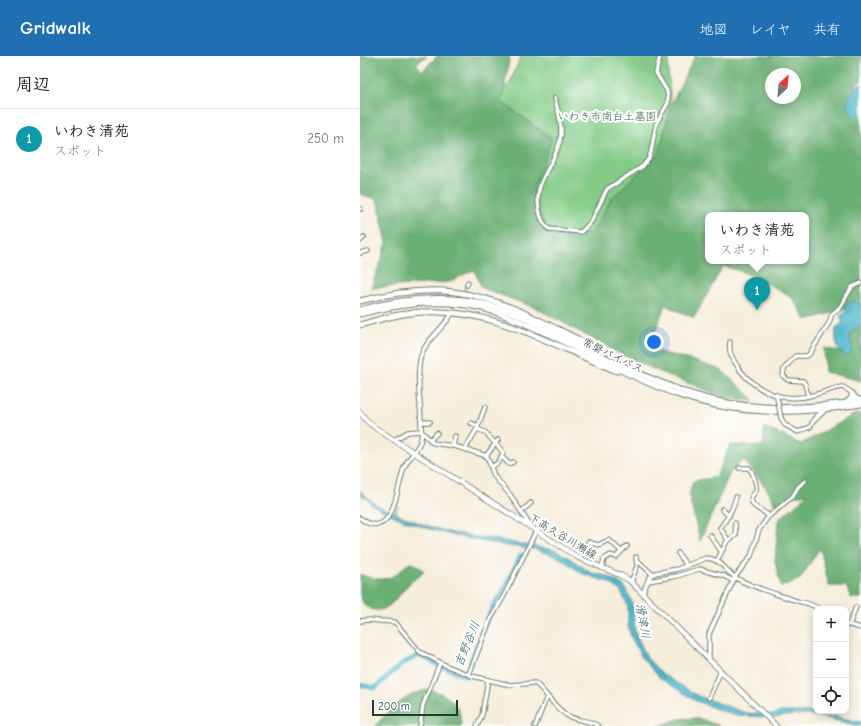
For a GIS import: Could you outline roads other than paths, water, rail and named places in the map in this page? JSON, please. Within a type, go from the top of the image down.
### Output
[{"type":"highway","points":[[360,301],[396,292],[430,290],[456,291],[482,296],[507,305],[590,345],[620,365]]},
{"type":"highway","name":"常磐バイパス","points":[[360,310],[388,302],[426,298],[466,300],[506,310],[526,318],[620,365],[684,392],[735,404],[766,408],[808,408],[861,400]]},
{"type":"highway","name":"常磐バイパス","points":[[360,314],[389,307],[416,303],[442,303],[482,308],[523,323],[644,381],[682,396],[725,407],[763,412],[808,412],[861,404]]},
{"type":"highway","points":[[360,324],[387,317],[423,312],[447,312],[475,316],[522,330],[597,364],[644,381]]},
{"type":"highway","points":[[845,403],[852,398],[852,394]]},
{"type":"highway","points":[[852,394],[856,399],[861,400]]},
{"type":"highway","points":[[814,420],[825,410]]},
{"type":"highway","points":[[808,412],[812,414],[814,420]]},
{"type":"main road","name":"下高久谷川瀬線","points":[[360,412],[372,425],[394,440],[578,558],[620,575],[631,582],[775,726]]},
{"type":"street","points":[[555,98],[561,125],[561,135],[552,162],[540,187],[540,212],[542,222],[548,229],[581,232],[591,222],[606,189],[642,166],[651,152],[656,124],[668,103],[667,91],[656,73],[660,56]]},
{"type":"street","points":[[360,241],[364,237]]},
{"type":"street","points":[[360,253],[368,251]]},
{"type":"street","points":[[808,396],[803,381],[788,380],[783,376],[784,369],[795,356],[807,356],[810,353],[829,323],[832,314],[840,307],[852,287],[861,283]]},
{"type":"street","points":[[360,518],[374,525],[382,523],[394,509],[404,468],[407,461],[415,453],[421,439],[420,359],[429,343],[446,324],[451,315]]},
{"type":"street","points":[[730,342],[729,352],[745,376],[754,385],[776,397],[808,396],[839,388],[847,389],[852,394]]},
{"type":"street","points":[[776,397],[781,418],[785,425],[798,432],[810,427],[814,420]]},
{"type":"street","points":[[465,449],[478,428],[485,407]]},
{"type":"street","points":[[421,422],[430,422]]},
{"type":"street","points":[[470,423],[482,430],[497,442],[504,450],[502,457],[492,466]]},
{"type":"street","points":[[394,440],[396,437],[408,432],[421,431],[430,440],[440,445],[453,446],[486,456],[489,459],[497,481],[508,492],[534,530],[526,552],[514,570],[490,620],[467,674]]},
{"type":"street","points":[[430,440],[437,433]]},
{"type":"street","points":[[453,446],[455,436]]},
{"type":"street","points":[[486,456],[497,442]]},
{"type":"street","points":[[502,457],[509,464],[513,462]]},
{"type":"street","points":[[739,468],[750,468],[752,471],[756,488],[752,498],[753,505],[757,510],[767,514],[768,518]]},
{"type":"street","points":[[709,659],[710,634],[734,579],[751,556],[759,530],[768,518],[793,496],[798,487],[805,481]]},
{"type":"street","points":[[728,540],[720,528],[735,505],[736,497]]},
{"type":"street","points":[[521,512],[531,502]]},
{"type":"street","points":[[722,509],[729,516]]},
{"type":"street","points":[[717,561],[728,540],[736,535],[735,523]]},
{"type":"street","points":[[736,529],[741,527]]},
{"type":"street","points":[[710,535],[716,539],[722,551]]},
{"type":"street","points":[[588,542],[598,545],[609,540],[628,552]]},
{"type":"street","points":[[602,568],[604,559],[611,555],[616,557],[624,549]]},
{"type":"street","points":[[678,553],[686,566]]},
{"type":"street","points":[[631,582],[637,566],[636,558],[642,566],[652,574]]},
{"type":"street","points":[[652,574],[686,566],[706,558],[717,561],[725,566],[734,579]]},
{"type":"street","points":[[642,566],[649,566]]},
{"type":"street","points":[[648,582],[699,569],[734,579],[793,600],[810,603],[814,606]]},
{"type":"street","points":[[643,593],[652,574]]},
{"type":"street","points":[[849,622],[856,606]]},
{"type":"street","points":[[360,621],[395,622],[420,652],[439,664],[467,674],[510,685],[535,683],[560,711],[570,717],[596,726]]},
{"type":"street","points":[[849,624],[861,628]]},
{"type":"street","points":[[420,726],[423,705],[439,664]]},
{"type":"street","points":[[709,698],[721,671]]},
{"type":"street","points":[[477,726],[482,715],[488,680]]},
{"type":"street","points":[[535,726],[542,713],[545,700],[548,696]]},
{"type":"water","points":[[861,83],[861,112],[853,118],[850,109],[846,108],[849,97],[855,88]]},
{"type":"water","points":[[853,301],[861,305],[861,325],[850,334],[852,351],[847,356],[838,348],[836,328],[843,322],[840,316],[846,312],[845,306]]},
{"type":"water","points":[[360,490],[367,498],[362,496]]},
{"type":"water","points":[[367,498],[389,511],[394,512],[398,506],[395,513],[425,525],[452,533],[470,535],[473,538],[474,536],[477,538],[488,538],[554,550],[566,556],[591,573],[607,576],[618,582],[624,586],[630,597],[633,606],[635,632],[647,658],[662,674],[698,696],[746,713],[772,715],[780,712],[813,712],[813,714],[821,714],[828,717],[834,716],[861,722],[861,726],[812,715],[795,715],[772,718],[738,715],[721,711],[694,700],[660,678],[642,658],[631,637],[628,625],[628,606],[620,590],[608,582],[583,574],[560,558],[534,549],[524,549],[519,546],[514,547],[459,537],[407,521],[372,505]]},
{"type":"waterway","name":"吉野谷川","points":[[360,685],[375,688],[403,663],[420,655],[442,667],[465,676],[492,608],[503,591],[521,555]]},
{"type":"tunnel","points":[[451,314],[467,285]]},
{"type":"place","name":"いわき清苑","points":[[757,310]]},
{"type":"park label","name":"いわき市南白土墓園","points":[[607,116]]},
{"type":"water label","name":"滑津川","points":[[643,621]]}]
